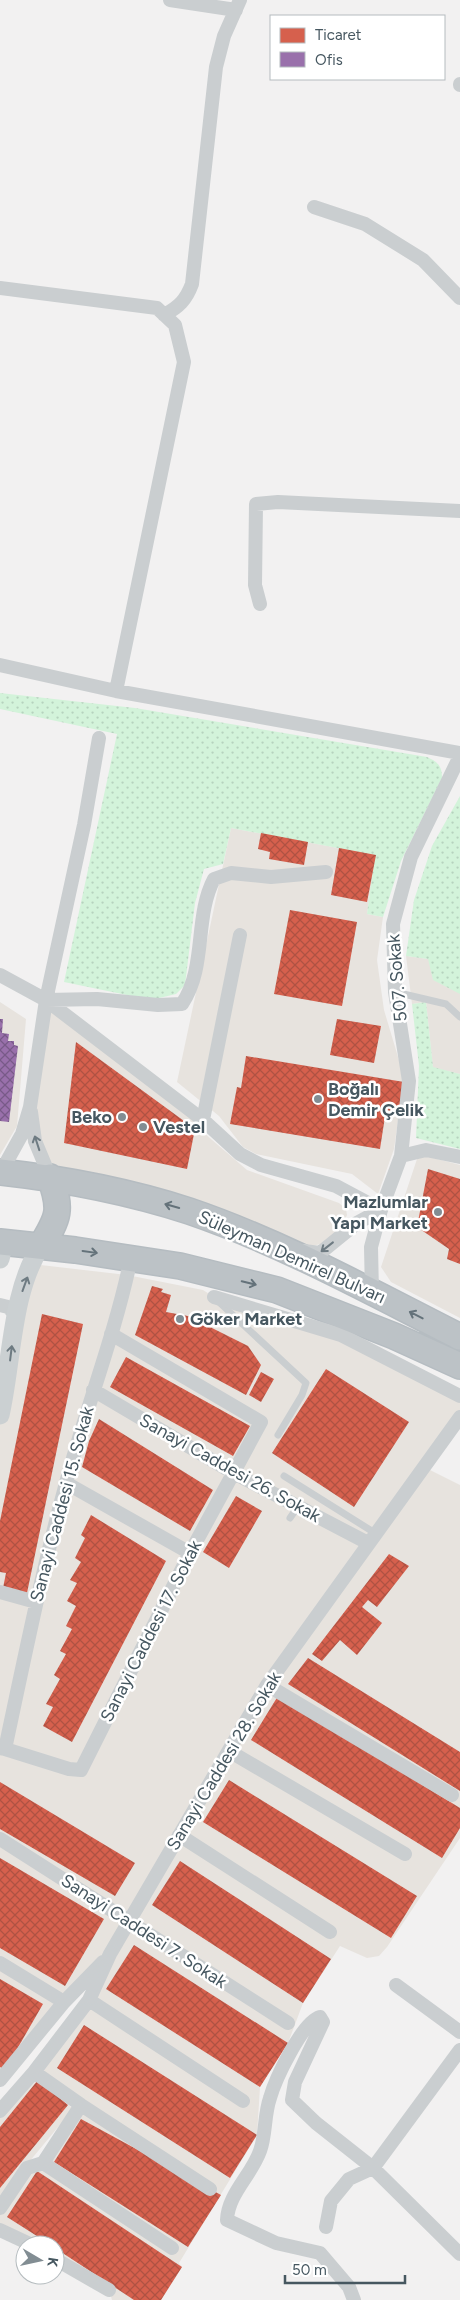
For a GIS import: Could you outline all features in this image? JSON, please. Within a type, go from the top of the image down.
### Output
[{"type":"highway","name":"Süleyman Demirel Bulvarı","points":[[0,1173],[50,1177],[88,1184],[189,1211],[284,1250],[460,1337]]},
{"type":"highway","points":[[42,1246],[58,1212],[56,1193],[50,1177]]},
{"type":"highway","name":"Süleyman Demirel Bulvarı","points":[[1,1245],[42,1246],[180,1266],[277,1290],[394,1336],[460,1366]]},
{"type":"street","points":[[164,315],[177,308],[187,299],[192,284],[216,67],[224,36],[238,5],[170,0]]},
{"type":"street","points":[[314,208],[365,224],[423,260],[460,298]]},
{"type":"street","points":[[0,288],[156,308],[175,325],[184,362],[116,691]]},
{"type":"street","points":[[260,604],[255,586],[256,504],[278,502],[460,511]]},
{"type":"street","points":[[0,665],[116,691],[460,755]]},
{"type":"street","points":[[0,1173],[22,1134],[30,1107],[46,1000],[84,825],[99,738]]},
{"type":"street","name":"507. Sokak","points":[[372,1293],[371,1246],[381,1210],[401,1156],[409,1081],[395,992],[393,924],[411,857],[460,755]]},
{"type":"street","points":[[46,1000],[97,999],[158,1005],[182,1004],[190,993],[196,966],[206,894],[214,879],[231,873],[271,878],[326,872]]},
{"type":"street","points":[[203,1120],[240,935]]},
{"type":"street","points":[[0,975],[46,1000],[203,1120],[240,1154],[261,1165],[336,1186],[381,1210]]},
{"type":"street","points":[[30,1107],[35,1141],[50,1177]]},
{"type":"street","points":[[401,1156],[426,1150],[460,1157]]},
{"type":"street","points":[[284,1250],[320,1253],[357,1223],[381,1210]]},
{"type":"street","points":[[11,1323],[36,1255],[42,1246]]},
{"type":"street","name":"Sanayi Caddesi 15. Sokak","points":[[2,1749],[66,1483],[111,1334],[130,1258]]},
{"type":"street","points":[[214,1297],[341,1335],[460,1396]]},
{"type":"street","points":[[0,1305],[8,1307],[11,1323],[8,1382],[0,1415]]},
{"type":"street","name":"Sanayi Caddesi 17. Sokak","points":[[2,1749],[70,1769],[82,1770],[190,1553],[232,1472],[261,1422],[111,1334]]},
{"type":"street","name":"Sanayi Caddesi 26. Sokak","points":[[94,1390],[232,1472],[294,1513],[372,1538]]},
{"type":"street","name":"Sanayi Caddesi 28. Sokak","points":[[0,2111],[34,2072],[89,2000],[110,1954],[267,1686],[460,1417]]},
{"type":"street","points":[[66,1483],[190,1553]]},
{"type":"street","points":[[0,1592],[36,1602]]},
{"type":"street","points":[[267,1686],[452,1796]]},
{"type":"street","points":[[229,1751],[404,1854]]},
{"type":"street","points":[[179,1836],[330,1932]]},
{"type":"street","name":"Sanayi Caddesi 7. Sokak","points":[[0,1839],[288,2023]]},
{"type":"street","points":[[0,2080],[64,2002],[110,1954]]},
{"type":"street","points":[[0,1963],[64,2002]]},
{"type":"street","points":[[396,1986],[460,2032]]},
{"type":"street","points":[[89,2000],[243,2101]]},
{"type":"street","points":[[354,2300],[349,2287],[320,2253],[276,2243],[228,2220],[228,2207],[260,2151],[270,2099],[284,2066],[303,2032],[314,2019],[320,2017],[323,2022],[295,2082],[292,2100],[316,2124],[373,2168],[460,2254]]},
{"type":"street","points":[[326,2227],[331,2201],[349,2179],[373,2168],[460,2050]]},
{"type":"street","points":[[34,2072],[210,2189]]},
{"type":"street","points":[[0,2208],[27,2168],[44,2163],[81,2105]]},
{"type":"street","points":[[44,2163],[172,2248]]},
{"type":"street","points":[[0,2230],[15,2237]]},
{"type":"street","points":[[65,2264],[109,2290]]},
{"type":"lane","points":[[395,992],[446,1004],[460,1017]]},
{"type":"lane","points":[[214,1297],[306,1382],[302,1395],[278,1435]]},
{"type":"lane","points":[[284,1476],[372,1538]]},
{"type":"shaded area","points":[[231,828],[376,855],[367,914],[383,917],[377,960],[384,1010],[404,1077],[394,1149],[378,1194],[352,1174],[256,1154],[243,1147],[219,1116],[177,1082]]},
{"type":"shaded area","points":[[406,956],[429,959],[460,990],[460,1074],[433,1068],[426,1002],[412,1004]]},
{"type":"shaded area","points":[[46,1000],[203,1120],[204,1133],[247,1170],[339,1203],[346,1209],[347,1215],[342,1227],[321,1244],[307,1247],[206,1204],[157,1189],[45,1165],[30,1107]]},
{"type":"shaded area","points":[[0,1002],[26,1019],[17,1126],[0,1155]]},
{"type":"shaded area","points":[[426,1156],[460,1165],[460,1318],[391,1282],[381,1267],[417,1159]]},
{"type":"shaded area","points":[[32,1264],[127,1275],[203,1290],[214,1297],[341,1335],[460,1396],[460,1417],[424,1467],[460,1485],[460,1838],[387,1947],[379,1956],[367,1958],[340,1946],[303,2003],[288,2043],[260,2087],[257,2135],[179,2263],[182,2267],[161,2300],[112,2300],[109,2290],[65,2265],[65,2235],[15,2235],[15,2237],[0,2230],[0,2208],[27,2168],[44,2163],[81,2106],[34,2072],[89,2000],[109,1956],[0,2080],[0,1415]]},
{"type":"shaded area","points":[[34,2077],[73,2109],[0,2197],[0,2114]]},
{"type":"green space","points":[[0,693],[135,708],[427,757],[439,765],[442,778],[401,861],[383,917],[367,914],[375,855],[231,828],[223,864],[204,869],[195,903],[185,985],[176,994],[151,1000],[64,982],[117,734],[0,709]]},
{"type":"green space","points":[[460,796],[460,994],[433,980],[428,959],[406,956],[414,900],[432,846]]},
{"type":"green space","points":[[426,1002],[433,1067],[460,1074],[460,1149],[416,1138],[419,1066],[412,1004]]},
{"type":"building: Ticaret","points":[[261,833],[308,842],[304,865],[269,859],[270,852],[258,849]]},
{"type":"building: Ticaret","points":[[339,848],[376,855],[367,902],[331,895]]},
{"type":"building: Ticaret","points":[[290,910],[357,922],[342,1006],[274,994]]},
{"type":"building: Ticaret","points":[[337,1019],[381,1026],[374,1063],[330,1055]]},
{"type":"building: Ticaret","points":[[76,1042],[195,1129],[187,1169],[64,1143]]},
{"type":"building: Ticaret","name":"Boğalı Demir Çelik","points":[[246,1056],[404,1082],[399,1112],[386,1110],[380,1149],[230,1124],[237,1087],[241,1088]]},
{"type":"building: Ticaret","name":"Mazlumlar Yapı Market","points":[[428,1169],[460,1179],[460,1264],[447,1259],[449,1249],[417,1227]]},
{"type":"building: Ticaret","points":[[152,1286],[163,1289],[161,1292],[171,1295],[166,1312],[188,1316],[248,1346],[261,1365],[246,1395],[135,1335]]},
{"type":"building: Ticaret","points":[[42,1314],[83,1324],[27,1593],[3,1588],[6,1573],[0,1572],[0,1521]]},
{"type":"building: Ticaret","points":[[126,1357],[250,1426],[233,1456],[110,1387]]},
{"type":"building: Ticaret","points":[[326,1369],[409,1422],[354,1507],[272,1453]]},
{"type":"building: Ticaret","points":[[261,1372],[274,1379],[261,1402],[249,1395]]},
{"type":"building: Ticaret","points":[[99,1419],[213,1490],[190,1531],[82,1467],[89,1441]]},
{"type":"building: Ticaret","points":[[236,1496],[262,1511],[229,1568],[203,1552]]},
{"type":"building: Ticaret","points":[[91,1515],[166,1561],[72,1742],[43,1726],[53,1707],[46,1704],[60,1679],[54,1675],[66,1654],[60,1651],[72,1629],[66,1626],[76,1606],[67,1601],[77,1583],[70,1580],[81,1562],[75,1558],[85,1538],[81,1535]]},
{"type":"building: Ticaret","points":[[389,1554],[409,1566],[377,1607],[368,1600],[362,1607],[382,1623],[357,1655],[340,1640],[322,1661],[312,1654]]},
{"type":"building: Ticaret","points":[[308,1658],[460,1752],[460,1791],[288,1684]]},
{"type":"building: Ticaret","points":[[278,1696],[460,1808],[460,1828],[442,1858],[251,1740]]},
{"type":"building: Ticaret","points":[[229,1780],[417,1896],[391,1938],[203,1822]]},
{"type":"building: Ticaret","points":[[0,1782],[135,1863],[115,1896],[0,1829]]},
{"type":"building: Ticaret","points":[[0,1858],[104,1919],[65,1986],[0,1948]]},
{"type":"building: Ticaret","points":[[180,1861],[331,1959],[303,2003],[152,1905]]},
{"type":"building: Ticaret","points":[[134,1945],[288,2043],[260,2087],[106,1989]]},
{"type":"building: Ticaret","points":[[0,1979],[43,2004],[5,2070],[0,2067]]},
{"type":"building: Ticaret","points":[[84,2025],[257,2135],[230,2178],[57,2068]]},
{"type":"building: Ticaret","points":[[38,2080],[68,2105],[0,2188],[0,2127]]},
{"type":"building: Ticaret","points":[[81,2119],[221,2195],[188,2247],[54,2162]]},
{"type":"building: Ticaret","points":[[37,2171],[182,2267],[161,2300],[134,2300],[65,2255],[65,2235],[35,2235],[7,2217]]},
{"type":"building: Ofis","points":[[0,1019],[3,1019],[2,1033],[9,1034],[8,1041],[14,1041],[14,1045],[18,1046],[9,1122],[0,1121]]},
{"type":"place","name":"Boğalı Demir Çelik","points":[[318,1099]]},
{"type":"place","name":"Beko","points":[[122,1117]]},
{"type":"place","name":"Vestel","points":[[143,1127]]},
{"type":"place","name":"Mazlumlar Yapı Market","points":[[438,1212]]},
{"type":"place","name":"Göker Market","points":[[180,1319]]}]
